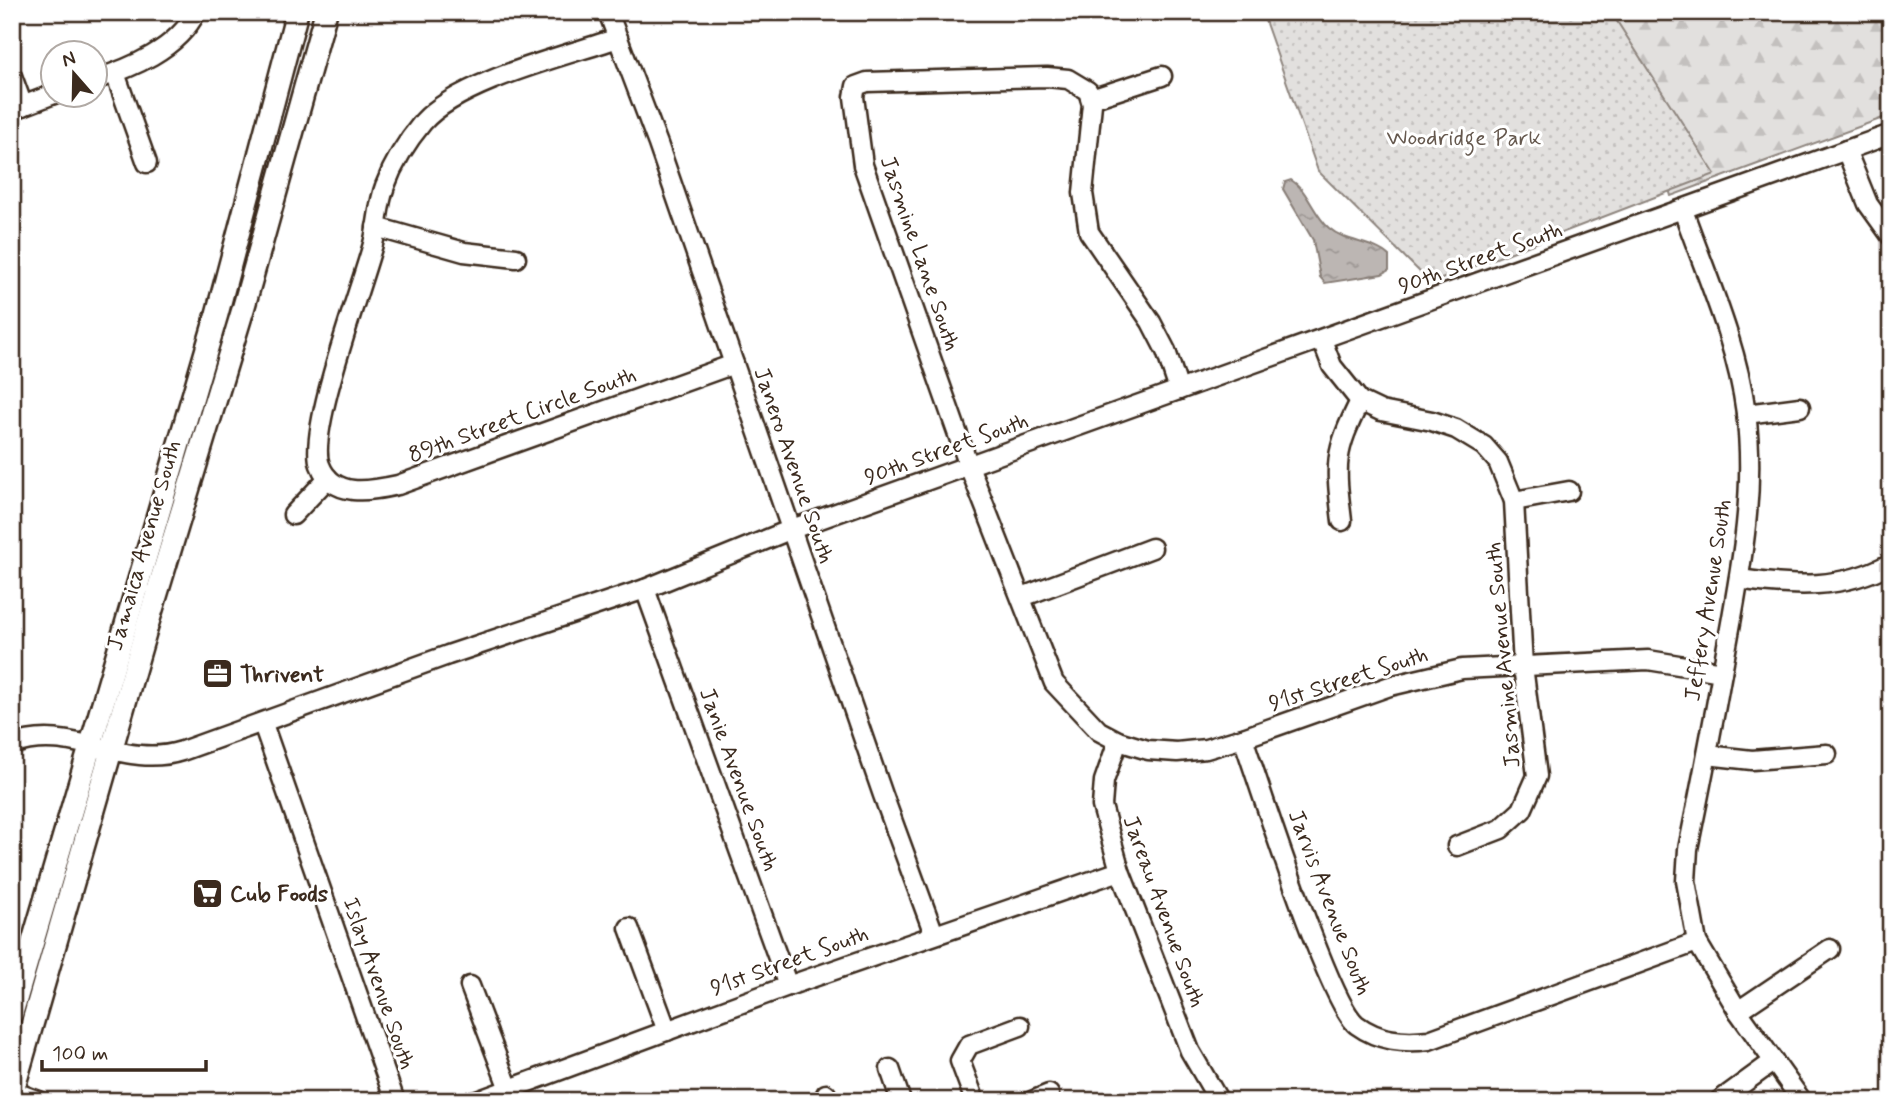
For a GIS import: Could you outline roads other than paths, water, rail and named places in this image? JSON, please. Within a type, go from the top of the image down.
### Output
[{"type":"main road","name":"Jamaica Avenue South","points":[[12,1013],[88,744],[131,612],[217,314],[298,12]]},
{"type":"main road","name":"Jamaica Avenue South","points":[[12,1092],[244,306],[326,12]]},
{"type":"street","points":[[108,75],[137,65],[163,46],[195,12]]},
{"type":"street","name":"Janero Avenue South","points":[[608,12],[659,144],[934,934]]},
{"type":"street","points":[[293,515],[328,478],[316,451],[325,407],[376,228],[384,187],[397,160],[424,122],[437,110],[479,86],[618,38]]},
{"type":"street","points":[[115,73],[146,163]]},
{"type":"street","points":[[12,76],[18,108],[38,100]]},
{"type":"street","points":[[1162,76],[1091,99],[1091,131],[1083,192],[1089,232],[1151,322],[1166,351],[1179,390]]},
{"type":"street","name":"Jasmine Lane South","points":[[969,466],[863,165],[854,97],[856,86],[867,82],[1047,77],[1077,82],[1088,91],[1091,99]]},
{"type":"street","name":"90th Street South","points":[[12,745],[52,738],[143,757],[166,755],[262,724],[448,655],[645,589],[792,529],[1891,134]]},
{"type":"street","points":[[1846,150],[1868,205],[1891,236]]},
{"type":"street","name":"Jeffery Avenue South","points":[[1683,210],[1732,351],[1746,414],[1750,474],[1748,519],[1739,579],[1688,849],[1686,881],[1697,942],[1738,1011],[1802,1101]]},
{"type":"street","points":[[376,228],[464,252],[516,258]]},
{"type":"street","points":[[1322,340],[1332,366],[1360,401],[1342,438],[1335,470],[1342,521]]},
{"type":"street","name":"89th Street Circle South","points":[[328,478],[340,487],[363,492],[398,485],[734,364]]},
{"type":"street","name":"Jasmine Avenue South","points":[[1360,401],[1381,411],[1433,421],[1472,437],[1498,462],[1514,501],[1523,666],[1536,755],[1534,787],[1522,810],[1501,829],[1457,846]]},
{"type":"street","points":[[1746,414],[1800,407]]},
{"type":"street","points":[[969,466],[1055,683],[1083,716],[1118,741]]},
{"type":"street","points":[[1514,501],[1569,491]]},
{"type":"street","points":[[1022,597],[1152,548]]},
{"type":"street","points":[[1739,579],[1809,586],[1864,576],[1891,563]]},
{"type":"street","name":"Janie Avenue South","points":[[645,589],[788,986]]},
{"type":"street","name":"91st Street South","points":[[1118,741],[1148,750],[1177,752],[1206,749],[1390,686],[1462,669],[1648,660],[1722,672]]},
{"type":"street","name":"Islay Avenue South","points":[[262,724],[395,1101]]},
{"type":"street","name":"Jarvis Avenue South","points":[[1243,738],[1324,963],[1349,1016],[1357,1025],[1383,1038],[1405,1043],[1429,1041],[1697,942]]},
{"type":"street","name":"Jareau Avenue South","points":[[1118,741],[1104,781],[1102,806],[1120,871],[1190,1051],[1219,1101]]},
{"type":"street","points":[[1707,755],[1752,760],[1827,754]]},
{"type":"street","name":"91st Street South","points":[[477,1101],[788,986],[1120,871]]},
{"type":"street","points":[[629,928],[667,1031]]},
{"type":"street","points":[[1738,1011],[1830,949]]},
{"type":"street","points":[[470,986],[509,1089]]},
{"type":"street","points":[[975,1101],[960,1061],[969,1045],[1020,1026]]},
{"type":"street","points":[[1719,1101],[1774,1061]]},
{"type":"street","points":[[890,1069],[901,1101]]},
{"type":"street","points":[[12,1092],[39,1101]]},
{"type":"water","points":[[1291,180],[1302,190],[1329,228],[1343,237],[1375,247],[1389,256],[1389,270],[1382,274],[1325,283],[1320,277],[1313,240],[1283,189],[1285,182]]},
{"type":"place","name":"Thrivent","points":[[217,674]]},
{"type":"place","name":"Cub Foods","points":[[207,893]]},
{"type":"park label","name":"Woodridge Park","points":[[1464,137]]}]
